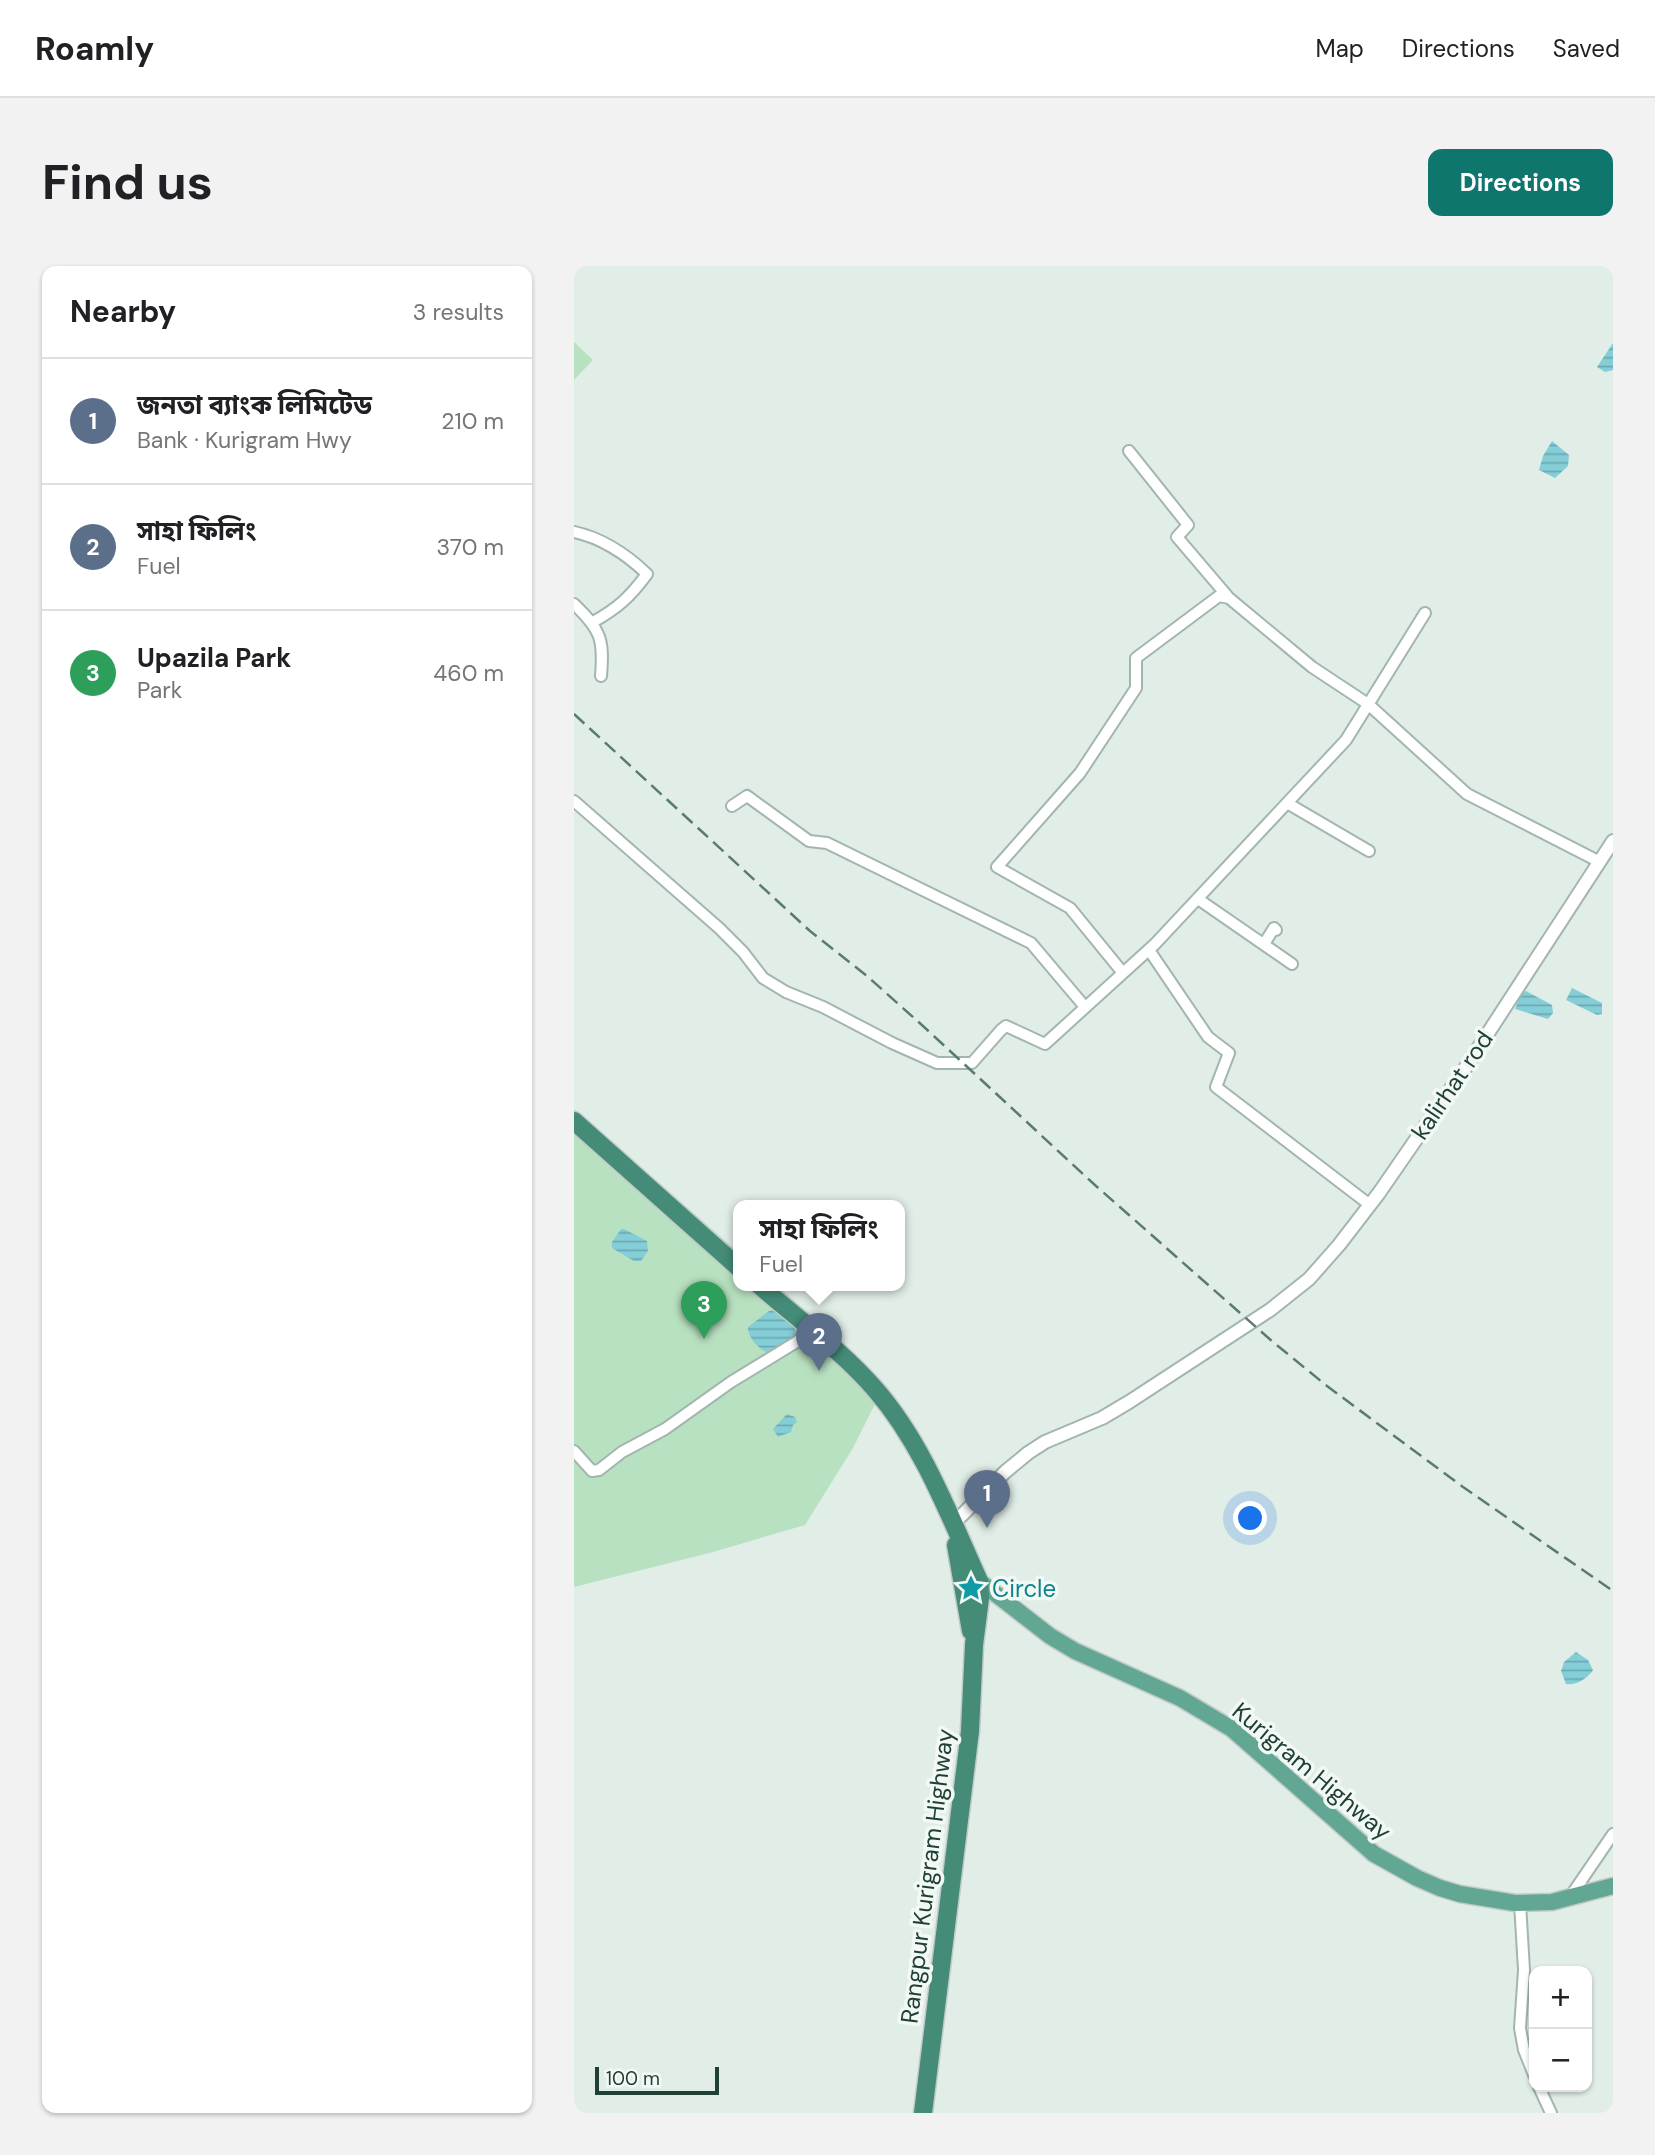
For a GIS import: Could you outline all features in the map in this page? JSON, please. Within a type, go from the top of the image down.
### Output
[{"type":"highway","points":[[574,1121],[733,1263]]},
{"type":"highway","points":[[767,1291],[850,1363],[876,1390],[900,1422],[919,1452],[953,1524],[971,1588]]},
{"type":"highway","name":"Rangpur Kurigram Highway","points":[[923,2113],[970,1731],[974,1645],[971,1588]]},
{"type":"main road","name":"Kurigram Highway","points":[[971,1588],[1004,1600],[1050,1636],[1075,1651],[1180,1698],[1232,1729],[1374,1854],[1440,1888],[1479,1898],[1534,1904],[1568,1899],[1613,1886]]},
{"type":"street","points":[[1129,450],[1188,525],[1177,537],[1229,598],[1311,667],[1368,704],[1467,793],[1598,861]]},
{"type":"street","points":[[574,532],[608,544],[647,574],[632,595],[617,608],[593,622]]},
{"type":"street","points":[[1123,973],[1070,908],[997,867],[1080,773],[1136,688],[1136,659],[1219,596],[1229,598]]},
{"type":"street","points":[[574,604],[593,622],[603,648],[601,676]]},
{"type":"street","points":[[574,801],[719,928],[743,952],[763,978],[892,1044],[937,1063],[972,1063],[1006,1026],[1045,1044],[1149,950],[1346,740],[1425,613]]},
{"type":"street","points":[[732,806],[747,796],[809,841],[827,844],[1031,943],[1085,1007]]},
{"type":"street","points":[[1287,803],[1369,851]]},
{"type":"street","name":"kalirhat rod","points":[[953,1524],[1028,1453],[1045,1442],[1102,1418],[1270,1310],[1294,1293],[1322,1265],[1370,1205],[1466,1067],[1598,861],[1612,844]]},
{"type":"street","points":[[1198,899],[1292,964]]},
{"type":"street","points":[[1264,944],[1274,928],[1276,930]]},
{"type":"street","points":[[1149,950],[1208,1037],[1229,1053],[1216,1087],[1370,1205]]},
{"type":"street","points":[[574,1451],[592,1471],[599,1470],[622,1452],[665,1429],[731,1382],[798,1341],[810,1328]]},
{"type":"street","points":[[1568,1899],[1613,1834]]},
{"type":"street","points":[[1520,1903],[1524,1970],[1520,2028],[1529,2062]]},
{"type":"street","points":[[1541,2092],[1551,2113]]},
{"type":"green space","points":[[574,342],[593,360],[574,380]]},
{"type":"green space","points":[[574,1109],[733,1248],[733,1291],[783,1291],[884,1386],[853,1448],[805,1525],[713,1552],[574,1587]]},
{"type":"water","points":[[1613,343],[1613,370],[1605,372],[1597,367]]},
{"type":"water","points":[[1552,441],[1569,455],[1568,466],[1555,478],[1539,470]]},
{"type":"water","points":[[1572,988],[1602,1003],[1602,1014],[1597,1015],[1566,1000]]},
{"type":"water","points":[[1526,991],[1552,1005],[1553,1013],[1548,1019],[1515,1009],[1521,993]]},
{"type":"water","points":[[621,1229],[647,1241],[648,1251],[641,1261],[634,1261],[612,1248],[612,1242]]},
{"type":"water","points":[[777,1310],[793,1325],[796,1332],[793,1338],[766,1352],[754,1341],[748,1327],[769,1311]]},
{"type":"water","points":[[787,1414],[795,1417],[797,1422],[791,1432],[778,1437],[773,1429]]},
{"type":"water","points":[[1576,1652],[1588,1660],[1593,1670],[1581,1681],[1566,1684],[1561,1671],[1564,1662]]},
{"type":"railway","points":[[574,714],[810,931],[867,976],[1096,1186],[1273,1342],[1327,1386],[1463,1487],[1613,1591]]},
{"type":"place","name":"Upazila Park","points":[[704,1339]]},
{"type":"place","name":"সাহা ফিলিং","points":[[819,1371]]},
{"type":"place","name":"জনতা ব্যাংক লিমিটেড","points":[[987,1528]]},
{"type":"place","name":"Circle","points":[[971,1588]]}]
